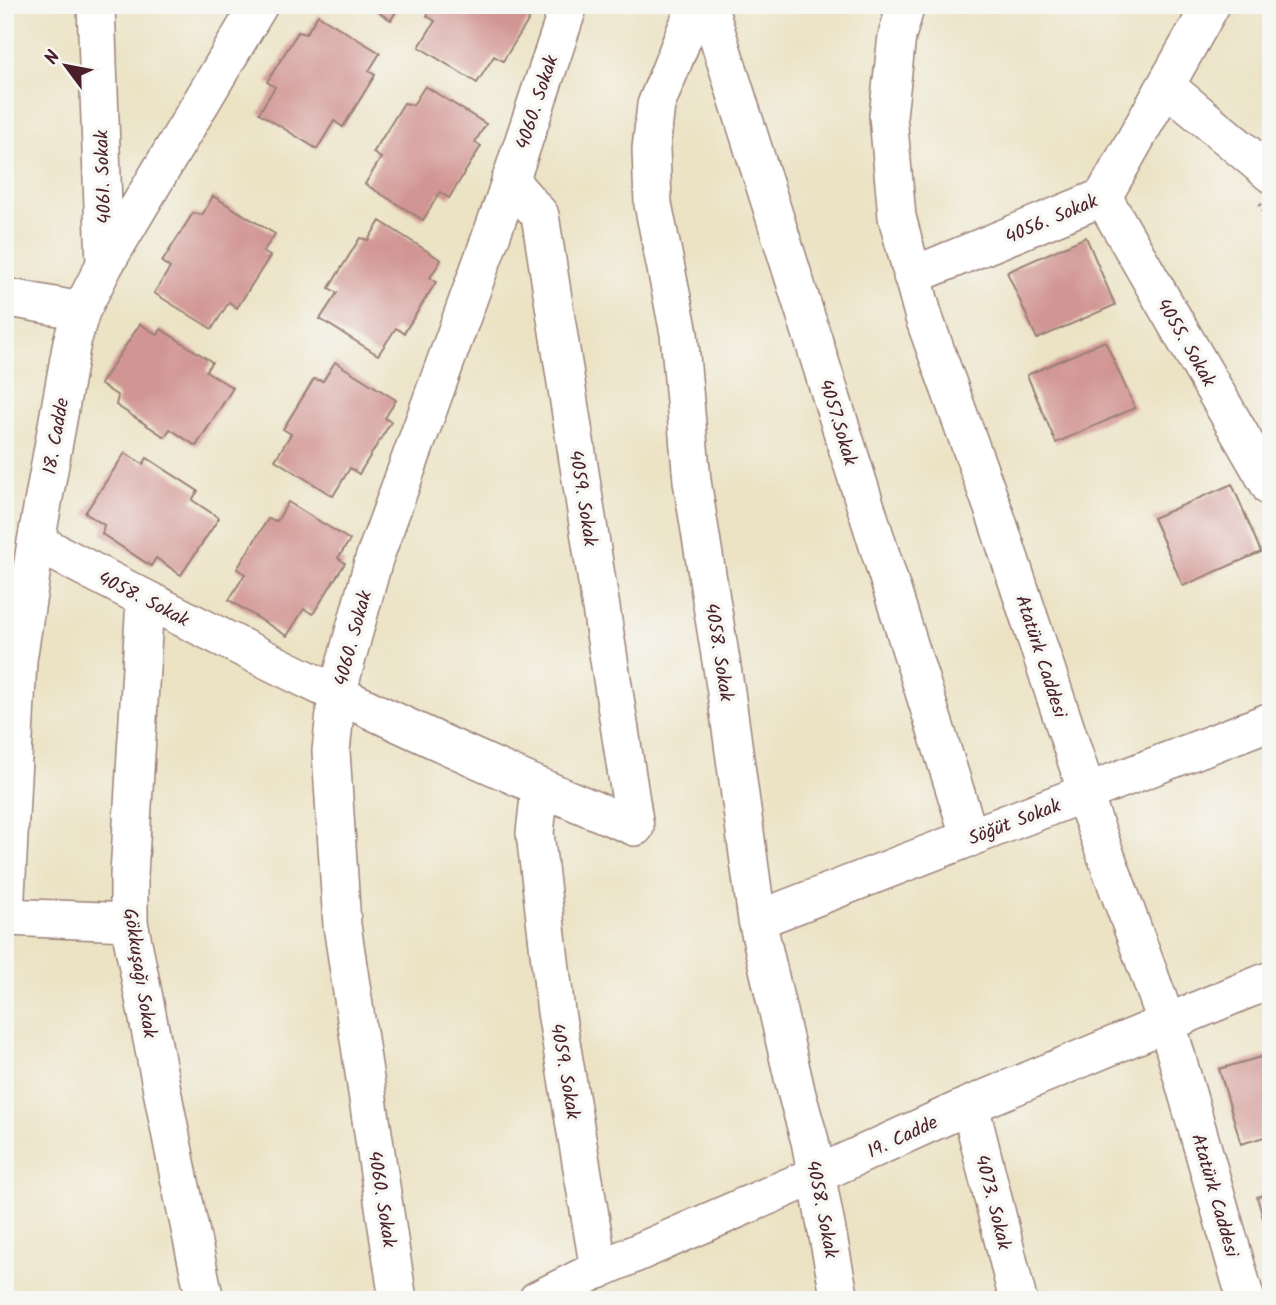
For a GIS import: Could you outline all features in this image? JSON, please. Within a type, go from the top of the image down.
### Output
[{"type":"street","name":"4061. Sokak","points":[[96,5],[105,264]]},
{"type":"street","name":"18. Cadde","points":[[5,916],[12,659],[37,542],[72,342],[81,311],[105,264],[259,5]]},
{"type":"street","name":"4060. Sokak","points":[[398,1300],[342,925],[331,751],[337,694],[374,559],[510,181],[569,5]]},
{"type":"street","name":"4058. Sokak","points":[[696,5],[656,105],[651,149],[653,204],[679,333],[692,481],[726,692],[757,920],[810,1140],[840,1300]]},
{"type":"street","name":"4057.Sokak","points":[[708,5],[970,838]]},
{"type":"street","name":"Atatürk Caddesi","points":[[905,5],[897,36],[888,116],[897,216],[912,276],[924,318],[995,514],[1087,793],[1086,801],[1167,1023],[1247,1300]]},
{"type":"street","name":"4056. Sokak","points":[[912,276],[1103,197],[1211,5]]},
{"type":"street","points":[[1166,86],[1271,174]]},
{"type":"street","name":"4059. Sokak","points":[[510,181],[540,215],[635,827]]},
{"type":"street","name":"4055. Sokak","points":[[1103,197],[1271,488]]},
{"type":"street","points":[[5,297],[81,311]]},
{"type":"street","name":"4058. Sokak","points":[[37,542],[337,694],[540,788],[635,827]]},
{"type":"street","name":"Gökkuşağı Sokak","points":[[145,599],[129,875],[129,922],[205,1300]]},
{"type":"street","name":"Söğüt Sokak","points":[[757,920],[1271,721]]},
{"type":"street","name":"4059. Sokak","points":[[540,788],[535,834],[556,1012],[599,1270]]},
{"type":"street","points":[[5,916],[129,922]]},
{"type":"street","name":"19. Cadde","points":[[537,1300],[970,1105],[1271,980]]},
{"type":"street","name":"4073. Sokak","points":[[970,1105],[1018,1300]]},
{"type":"building","points":[[367,5],[400,5],[391,20]]},
{"type":"building","points":[[434,5],[528,5],[535,10],[503,61],[494,56],[477,83],[419,47],[435,21],[427,16]]},
{"type":"building","points":[[318,15],[380,53],[369,71],[375,75],[343,127],[334,121],[317,149],[259,113],[275,87],[267,82],[298,32],[306,34]]},
{"type":"building","points":[[425,86],[486,124],[475,142],[481,146],[449,198],[440,192],[423,220],[365,184],[381,158],[373,153],[404,103],[413,105]]},
{"type":"building","points":[[213,196],[275,234],[263,252],[270,256],[237,308],[229,302],[212,329],[154,293],[170,268],[162,262],[193,213],[202,215]]},
{"type":"building","points":[[380,221],[441,260],[430,278],[436,282],[404,333],[396,328],[378,355],[320,319],[337,293],[329,288],[360,238],[368,240]]},
{"type":"building","points":[[1086,237],[1115,305],[1037,339],[1007,272]]},
{"type":"building","points":[[140,324],[158,335],[161,329],[212,362],[206,371],[233,388],[196,446],[170,429],[165,437],[116,405],[118,396],[100,384]]},
{"type":"building","points":[[1105,341],[1135,408],[1056,443],[1027,375]]},
{"type":"building","points":[[335,362],[396,400],[385,418],[391,422],[359,474],[350,468],[333,496],[275,460],[291,434],[283,429],[314,379],[323,381]]},
{"type":"building","points":[[125,453],[143,464],[147,458],[198,491],[192,500],[219,518],[181,575],[156,558],[151,566],[102,534],[104,525],[85,513]]},
{"type":"building","points":[[1232,484],[1261,552],[1183,586],[1153,518]]},
{"type":"building","points":[[288,502],[350,540],[338,558],[345,563],[313,614],[304,609],[287,636],[229,600],[245,574],[237,569],[268,519],[277,521]]},
{"type":"building","points":[[1271,1054],[1271,1135],[1241,1144],[1219,1069]]},
{"type":"building","points":[[1271,1193],[1271,1242],[1270,1243],[1257,1197]]}]
